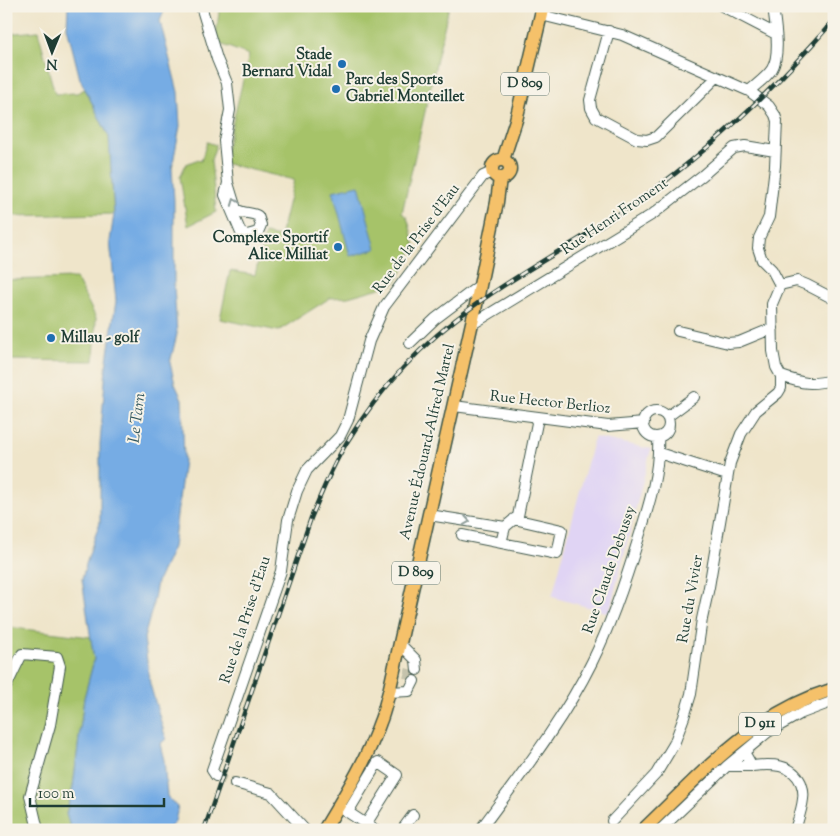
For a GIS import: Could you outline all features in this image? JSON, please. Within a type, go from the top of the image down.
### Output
[{"type":"main road","name":"D 809","points":[[480,285],[497,202],[496,175],[507,175],[509,172],[509,165],[503,160],[516,120],[542,11]]},
{"type":"main road","name":"Avenue Édouard-Alfred Martel","points":[[324,830],[343,809],[381,722],[480,285]]},
{"type":"main road","name":"D 911","points":[[643,830],[741,737],[786,708],[834,689]]},
{"type":"street","points":[[201,6],[226,84],[230,110],[224,141],[228,183],[236,209],[242,213],[253,213],[258,216],[261,224],[258,232],[247,235],[241,233],[226,195],[228,183]]},
{"type":"street","points":[[722,6],[776,34]]},
{"type":"street","points":[[749,91],[771,71],[776,61],[773,6]]},
{"type":"street","points":[[542,11],[622,35],[749,91],[769,106],[777,121],[775,166],[769,216],[759,238],[758,248],[762,260],[772,270],[780,285]]},
{"type":"street","points":[[609,31],[590,100],[591,108],[596,117],[636,139],[647,140],[656,137],[717,77]]},
{"type":"street","name":"Rue Henri Froment","points":[[471,326],[652,214],[703,175],[734,148],[745,146],[775,151]]},
{"type":"street","name":"Rue de la Prise d'Eau","points":[[216,776],[212,770],[281,571],[288,520],[297,491],[307,470],[340,436],[348,420],[369,341],[384,307],[483,176],[496,175]]},
{"type":"street","points":[[780,285],[797,281],[834,299]]},
{"type":"street","points":[[410,343],[435,319],[480,285]]},
{"type":"street","points":[[780,285],[772,304],[775,359],[776,367],[781,376],[801,383],[814,384],[834,380]]},
{"type":"street","points":[[678,331],[728,343],[747,339],[773,328]]},
{"type":"street","name":"Rue du Vivier","points":[[612,821],[656,774],[674,744],[691,694],[727,475],[740,434],[756,411],[778,394],[781,388],[781,376]]},
{"type":"street","points":[[667,417],[694,397]]},
{"type":"street","name":"Rue Hector Berlioz","points":[[454,406],[608,426],[644,423]]},
{"type":"street","points":[[654,412],[661,412],[667,417],[669,421],[668,430],[662,436],[658,437],[648,433],[644,423],[647,416],[654,412]]},
{"type":"street","points":[[502,543],[505,527],[518,516],[538,418]]},
{"type":"street","name":"Rue Claude Debussy","points":[[480,830],[552,728],[592,663],[614,613],[650,501],[659,453],[658,437]]},
{"type":"street","points":[[659,453],[727,475]]},
{"type":"street","points":[[429,515],[505,527]]},
{"type":"street","points":[[462,535],[557,554],[562,530],[514,519]]},
{"type":"street","points":[[400,644],[415,666]]},
{"type":"street","points":[[6,687],[22,654],[56,657],[60,666],[50,725],[30,796],[38,830]]},
{"type":"street","points":[[389,692],[410,684]]},
{"type":"street","points":[[660,830],[727,766],[768,732],[802,713],[834,701]]},
{"type":"street","points":[[744,752],[752,766]]},
{"type":"street","points":[[366,824],[397,775],[378,762],[343,809],[366,824],[376,830]]},
{"type":"street","points":[[727,766],[772,764],[783,766],[792,771],[803,788],[804,797],[795,830]]},
{"type":"street","points":[[234,783],[271,793],[305,830]]},
{"type":"street","points":[[402,830],[413,815]]},
{"type":"shaded area","points":[[594,437],[651,449],[609,613],[552,597]]},
{"type":"green space","name":"Parc des Sports Gabriel Monteillet","points":[[220,6],[449,6],[402,213],[407,217],[416,250],[411,251],[410,259],[394,284],[348,297],[330,298],[278,331],[220,319],[230,271],[255,275],[265,234],[280,237],[294,180],[223,163],[249,55],[215,42]]},
{"type":"green space","points":[[38,31],[55,94],[77,93],[85,89],[109,137],[114,214],[6,216],[6,34]]},
{"type":"green space","points":[[207,142],[216,145],[211,160],[216,212],[188,226],[180,177],[186,164],[196,160],[201,161]]},
{"type":"green space","name":"Millau - golf","points":[[76,278],[96,318],[94,361],[7,360],[6,280]]},
{"type":"green space","points":[[6,627],[91,637],[94,660],[84,698],[73,787],[66,814],[71,830],[6,830]]},
{"type":"water","name":"Le Tarn","points":[[68,6],[166,6],[160,21],[178,92],[180,126],[172,168],[174,286],[177,334],[170,363],[175,384],[182,399],[184,460],[173,547],[157,582],[144,638],[150,684],[166,739],[160,744],[164,760],[167,796],[178,808],[175,821],[168,830],[71,830],[66,814],[73,787],[84,698],[94,660],[82,579],[100,522],[100,444],[106,367],[116,301],[110,241],[114,214],[109,137],[80,79],[67,27]]},
{"type":"water","points":[[359,185],[376,249],[350,256],[333,191]]},
{"type":"tunnel","points":[[408,679],[411,668]]},
{"type":"tunnel","points":[[216,776],[235,783]]},
{"type":"railway","points":[[204,830],[311,518],[342,451],[374,403],[420,350],[456,319],[516,277],[644,197],[696,157],[768,92],[834,20]]},
{"type":"place","name":"Stade Bernard Vidal","points":[[342,64]]},
{"type":"place","name":"Parc des Sports Gabriel Monteillet","points":[[336,89]]},
{"type":"place","name":"Complexe Sportif Alice Milliat","points":[[338,247]]},
{"type":"place","name":"Millau - golf","points":[[51,338]]}]
